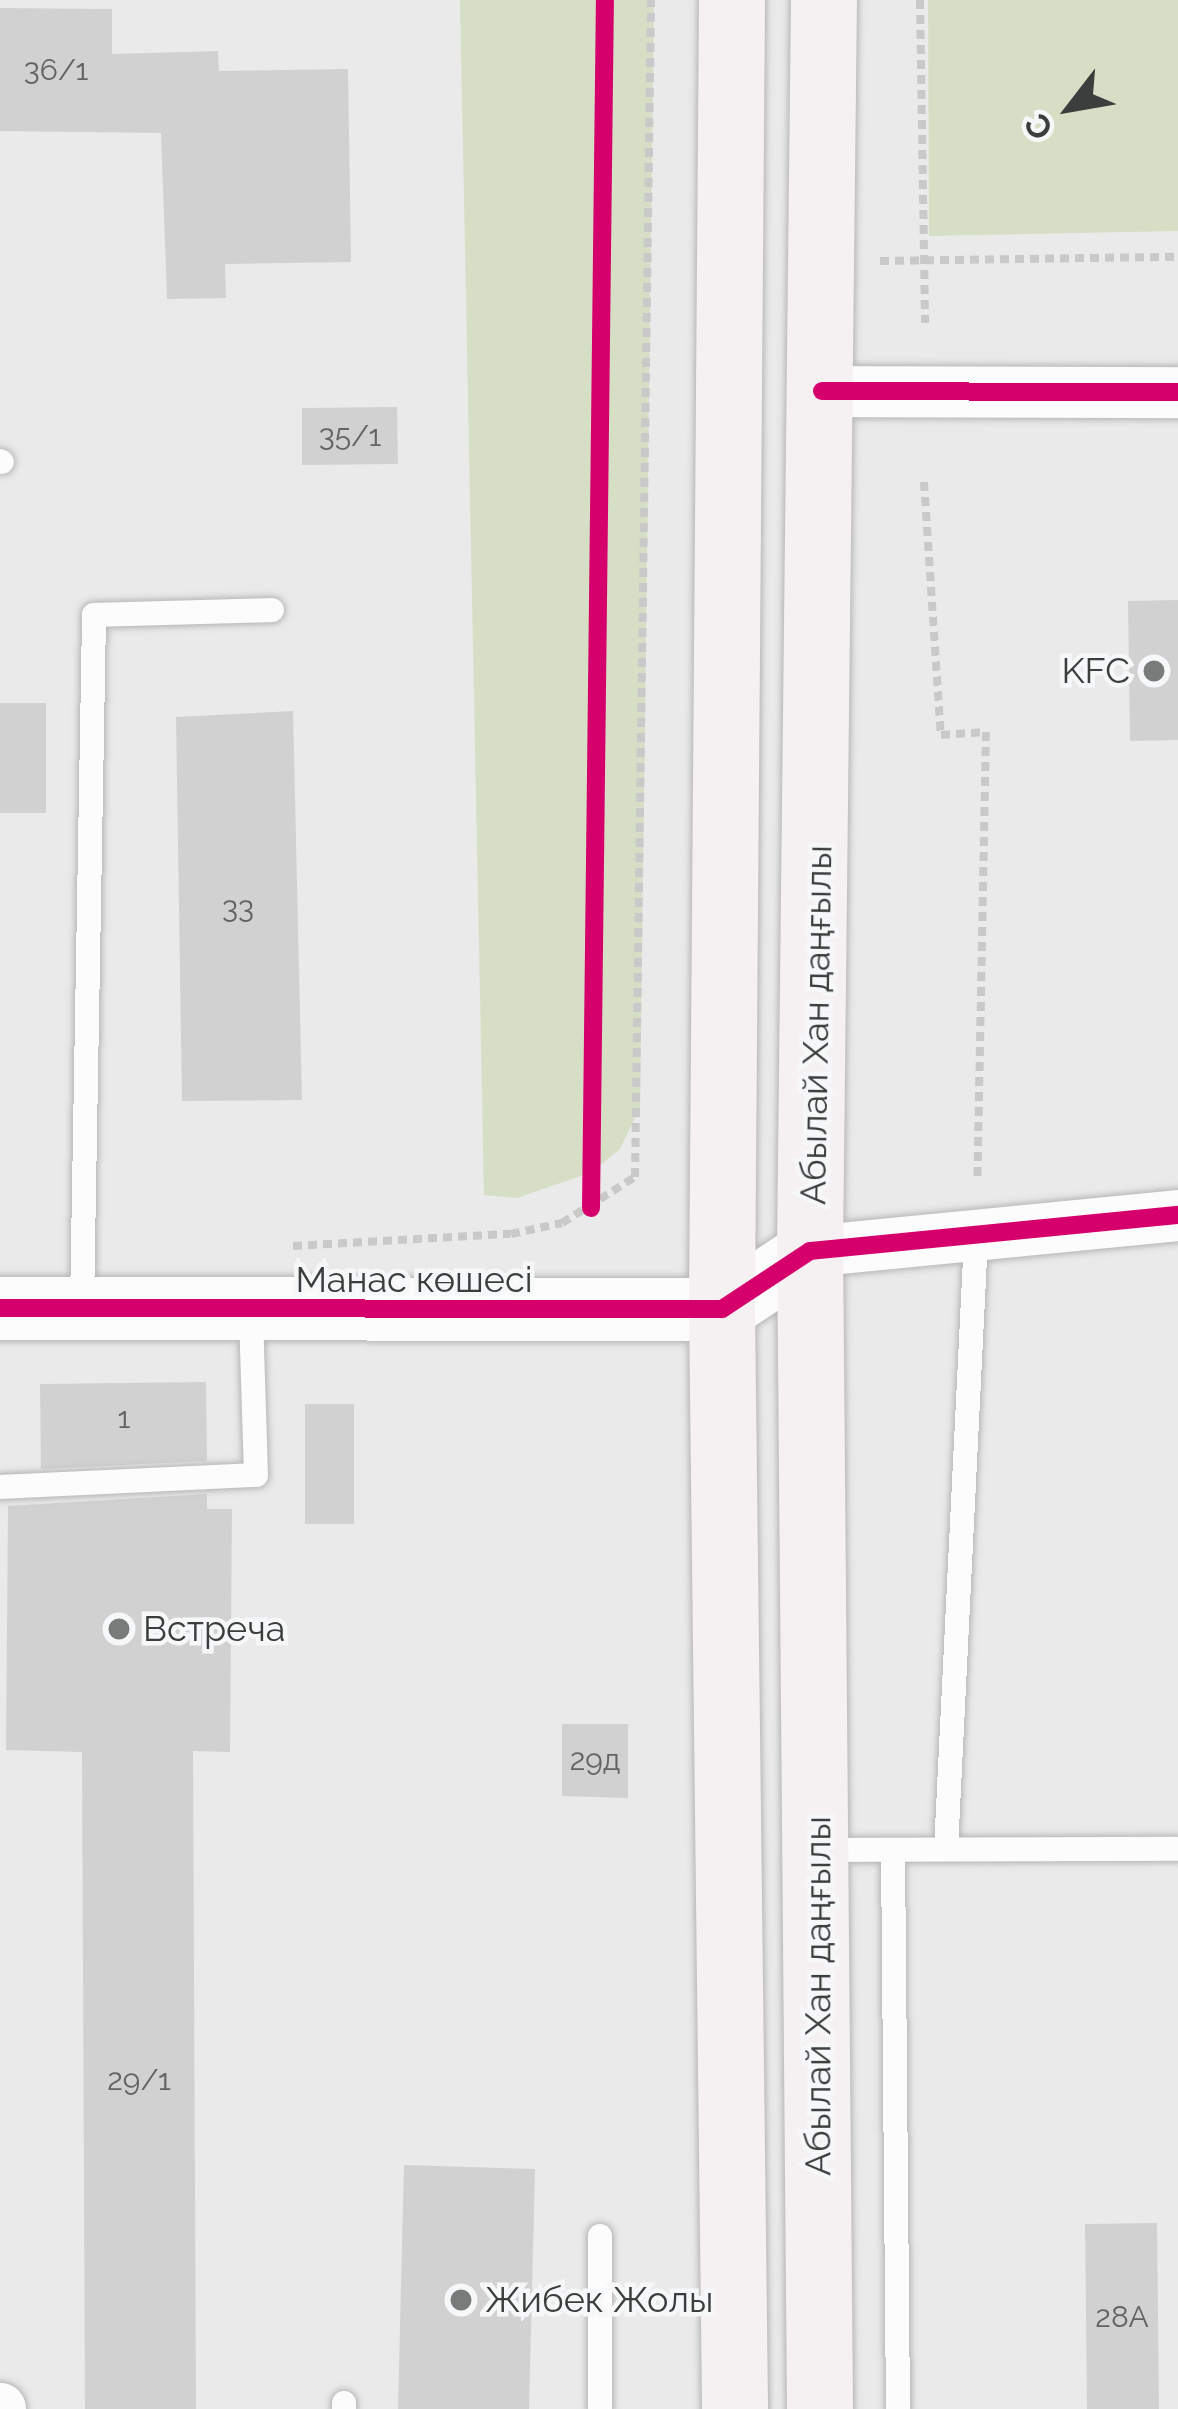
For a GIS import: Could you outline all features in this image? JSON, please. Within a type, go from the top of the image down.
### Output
[{"type":"main road","points":[[732,0],[722,1309],[735,2409]]},
{"type":"main road","name":"Абылай Хан даңғылы","points":[[820,2409],[810,1251],[824,0]]},
{"type":"street","points":[[822,392],[1178,392]]},
{"type":"street","points":[[722,1309],[810,1251],[1178,1215]]},
{"type":"street","name":"Манас көшесі","points":[[0,1308],[81,1314],[722,1309]]},
{"type":"lane","points":[[81,1314],[94,615],[272,610]]},
{"type":"lane","points":[[946,1849],[976,1238]]},
{"type":"lane","points":[[0,1487],[256,1475],[251,1313]]},
{"type":"lane","points":[[818,1850],[1178,1849]]},
{"type":"lane","points":[[893,1850],[898,2409]]},
{"type":"lane","points":[[599,2236],[600,2409]]},
{"type":"path","points":[[281,1246],[511,1234],[591,1208],[635,1178],[651,0]]},
{"type":"path","points":[[920,0],[925,323]]},
{"type":"path","points":[[869,261],[1178,256]]},
{"type":"path","points":[[924,482],[941,735],[986,732],[976,1238]]},
{"type":"path","points":[[591,1184],[591,1208]]},
{"type":"green space","points":[[460,0],[654,0],[640,1107],[620,1149],[592,1172],[517,1198],[484,1195]]},
{"type":"green space","points":[[928,0],[1178,0],[1178,231],[929,236]]},
{"type":"building","points":[[0,8],[112,9],[112,54],[218,51],[219,71],[348,69],[351,262],[225,264],[226,298],[167,299],[161,133],[0,131]]},
{"type":"building","points":[[397,407],[398,464],[302,465],[302,408]]},
{"type":"building","name":"KFC","points":[[1178,600],[1178,740],[1130,741],[1128,601]]},
{"type":"building","points":[[0,703],[46,703],[46,813],[0,813]]},
{"type":"building","points":[[293,711],[302,1100],[182,1101],[176,717]]},
{"type":"building","points":[[206,1382],[207,1461],[41,1469],[40,1384]]},
{"type":"building","points":[[305,1404],[354,1404],[354,1524],[305,1524]]},
{"type":"building","points":[[207,1494],[207,1509],[232,1509],[230,1752],[193,1751],[196,2409],[85,2409],[82,1752],[6,1750],[8,1506]]},
{"type":"building","points":[[562,1724],[628,1724],[628,1798],[562,1796]]},
{"type":"building","points":[[404,2165],[535,2169],[529,2409],[398,2409]]},
{"type":"building","points":[[1157,2223],[1159,2409],[1087,2409],[1085,2224]]},
{"type":"cycle path","points":[[591,1208],[605,0]]},
{"type":"cycle path","points":[[822,391],[1178,392]]},
{"type":"cycle path","points":[[0,1308],[722,1309],[810,1251],[1178,1215]]},
{"type":"place","name":"KFC","points":[[1154,671]]},
{"type":"place","name":"Встреча","points":[[119,1629]]},
{"type":"place","name":"Жибек Жолы","points":[[461,2300]]}]
